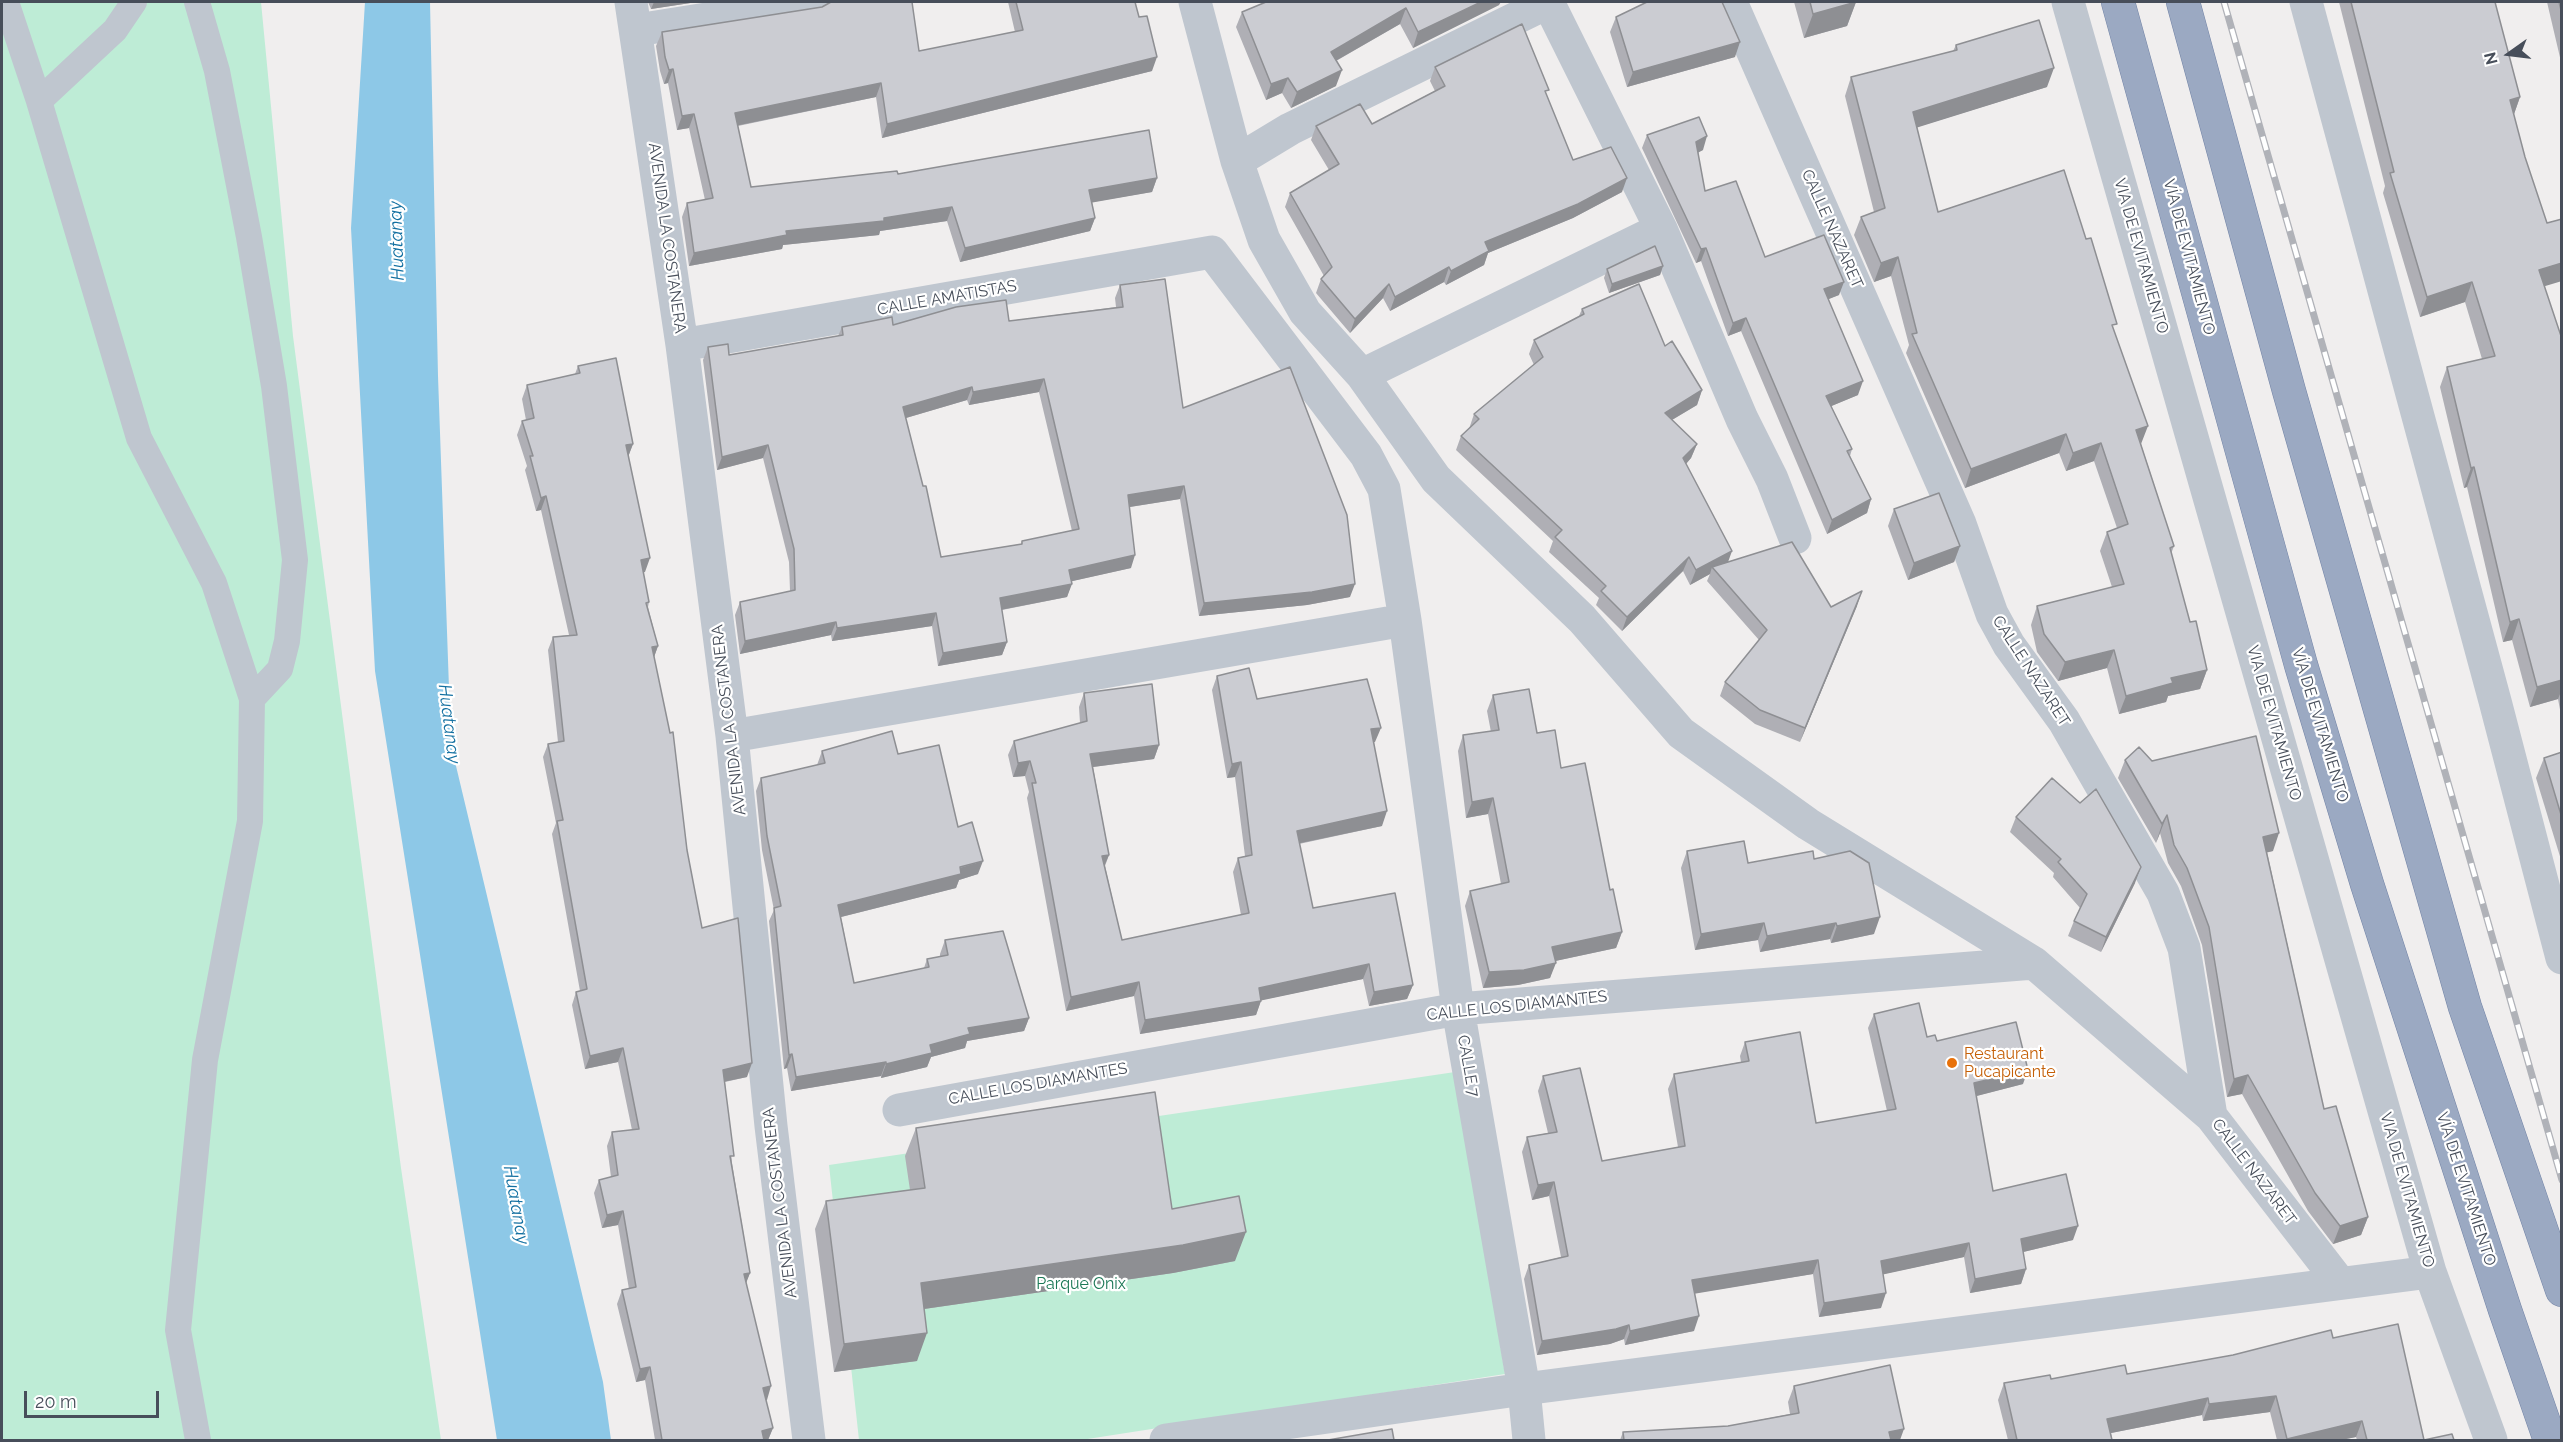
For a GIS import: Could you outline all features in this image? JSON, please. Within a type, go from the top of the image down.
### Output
[{"type":"highway","name":"VÍA DE EVITAMIENTO","points":[[2118,2],[2301,665],[2367,884],[2505,1310],[2550,1440]]},
{"type":"highway","points":[[2183,2],[2289,391],[2465,1007],[2562,1290]]},
{"type":"street","points":[[634,16],[814,2]]},
{"type":"street","points":[[1195,2],[1237,161],[1264,240],[1305,312],[1362,375],[1436,479],[1582,619],[1681,733],[1808,824],[2034,963],[2211,1116]]},
{"type":"street","points":[[1237,161],[1290,129],[1548,2],[1661,229],[1742,419],[1772,479],[1795,537]]},
{"type":"street","name":"CALLE NAZARET","points":[[1731,2],[1960,524],[1992,614],[2009,645],[2064,722],[2163,893],[2184,948],[2211,1116],[2340,1283]]},
{"type":"street","name":"VIA DE EVITAMIENTO","points":[[2068,2],[2430,1272],[2491,1440]]},
{"type":"street","points":[[2306,2],[2562,958]]},
{"type":"street","name":"AVENIDA LA COSTANERA","points":[[634,16],[682,345],[732,736],[771,1126],[809,1440]]},
{"type":"street","points":[[1362,375],[1661,229]]},
{"type":"street","name":"CALLE AMATISTAS","points":[[682,345],[1212,252]]},
{"type":"street","name":"CALLE 7","points":[[1212,252],[1366,455],[1384,489],[1405,620],[1458,1009],[1524,1389],[1529,1440]]},
{"type":"street","points":[[732,736],[1405,620]]},
{"type":"street","name":"CALLE LOS DIAMANTES","points":[[899,1110],[1458,1009],[2034,963]]},
{"type":"street","points":[[1166,1440],[1524,1389],[2430,1272]]},
{"type":"lane","points":[[6,2],[39,101],[139,438],[213,583],[252,699],[250,821],[205,1060],[178,1330],[198,1440]]},
{"type":"lane","points":[[39,101],[115,30],[134,2]]},
{"type":"lane","points":[[197,2],[217,71],[253,260],[274,386],[295,560],[288,641],[280,669],[252,699]]},
{"type":"green space","points":[[2,2],[261,2],[293,336],[401,1168],[441,1440],[2,1440]]},
{"type":"green space","name":"Parque Onix","points":[[1455,1072],[1505,1374],[1081,1440],[859,1440],[829,1165]]},
{"type":"water","name":"Huatanay","points":[[365,2],[430,2],[438,376],[451,745],[603,1382],[611,1440],[497,1440],[375,671],[351,228]]},
{"type":"building","points":[[831,2],[912,2],[919,51],[1023,30],[1016,2],[1135,2],[1139,17],[1147,16],[1157,57],[887,124],[881,83],[735,113],[751,187],[897,171],[898,174],[1149,130],[1157,178],[1089,190],[1095,218],[965,248],[952,207],[884,218],[884,221],[786,231],[787,235],[694,253],[687,203],[713,198],[694,114],[682,116],[673,69],[669,70],[665,57],[662,32],[822,7]]},
{"type":"building","points":[[1266,2],[1481,2],[1418,32],[1406,8],[1331,52],[1342,70],[1297,92],[1288,78],[1271,84],[1242,12]]},
{"type":"building","points":[[1647,2],[1722,2],[1740,42],[1633,72],[1616,17]]},
{"type":"building","points":[[1810,2],[1856,2],[1813,14]]},
{"type":"building","points":[[2351,2],[2495,2],[2520,97],[2510,100],[2525,157],[2547,223],[2562,219],[2562,263],[2539,270],[2562,339],[2562,680],[2537,687],[2519,619],[2510,622],[2474,467],[2471,468],[2447,367],[2495,356],[2472,282],[2427,297],[2390,173],[2394,172]]},
{"type":"building","points":[[2039,20],[2054,68],[1913,112],[1938,212],[2064,170],[2086,239],[2091,238],[2117,324],[2112,325],[2148,426],[2136,430],[2174,546],[2170,548],[2190,622],[2196,621],[2207,670],[2171,678],[2173,683],[2126,696],[2114,650],[2065,662],[2044,634],[2037,606],[2124,584],[2107,532],[2128,524],[2101,443],[2073,453],[2066,434],[1971,469],[1912,334],[1917,333],[1898,257],[1881,263],[1861,217],[1885,208],[1851,77],[1957,50],[1956,45]]},
{"type":"building","points":[[1522,24],[1549,90],[1545,91],[1573,160],[1611,147],[1627,178],[1578,204],[1485,242],[1489,251],[1451,271],[1449,267],[1395,297],[1389,284],[1355,319],[1321,279],[1332,267],[1290,193],[1339,164],[1316,126],[1360,104],[1372,124],[1445,86],[1435,67]]},
{"type":"building","points":[[1699,117],[1707,136],[1696,142],[1705,191],[1736,181],[1765,257],[1824,235],[1844,282],[1824,289],[1863,381],[1826,396],[1852,449],[1847,451],[1871,499],[1832,520],[1746,318],[1733,323],[1706,248],[1701,249],[1647,135]]},
{"type":"building","points":[[1655,246],[1663,266],[1612,284],[1607,269]]},
{"type":"building","points":[[1165,279],[1183,408],[1290,367],[1347,515],[1355,584],[1312,592],[1204,603],[1184,486],[1128,495],[1135,555],[1069,570],[1072,584],[1000,598],[1007,642],[943,653],[936,613],[837,628],[836,622],[745,641],[740,602],[795,590],[794,549],[768,445],[722,457],[708,347],[728,344],[729,355],[843,335],[842,327],[892,317],[893,325],[956,307],[1006,300],[1009,321],[1123,307],[1120,285]],"holes":[[[1044,379],[1079,529],[1022,541],[1022,544],[941,557],[926,486],[923,486],[903,407],[972,387],[973,392]]]},
{"type":"building","points":[[1639,284],[1665,346],[1672,341],[1702,390],[1665,413],[1697,444],[1683,458],[1732,551],[1696,570],[1689,557],[1627,617],[1601,591],[1606,586],[1555,537],[1562,530],[1461,436],[1479,419],[1474,414],[1543,357],[1534,340],[1584,314],[1582,309]]},
{"type":"building","points":[[616,358],[633,444],[626,445],[650,558],[641,560],[649,602],[646,603],[658,646],[652,647],[670,733],[673,732],[687,850],[702,928],[738,918],[752,1063],[723,1070],[734,1156],[730,1156],[750,1273],[744,1274],[771,1386],[763,1388],[773,1428],[762,1431],[764,1440],[662,1440],[650,1367],[640,1369],[622,1290],[636,1287],[623,1211],[607,1215],[599,1180],[618,1175],[612,1132],[639,1129],[623,1048],[590,1056],[576,992],[587,989],[557,821],[563,820],[548,744],[564,741],[553,637],[577,635],[546,496],[541,498],[530,456],[533,456],[522,421],[534,418],[527,385],[580,373],[578,366]]},
{"type":"building","points":[[1939,493],[1960,546],[1914,563],[1894,509]]},
{"type":"building","points":[[1792,542],[1831,607],[1862,591],[1805,728],[1760,710],[1725,682],[1767,630],[1712,567]]},
{"type":"building","points":[[1249,668],[1257,699],[1367,679],[1381,728],[1371,729],[1387,811],[1297,831],[1313,908],[1395,893],[1413,985],[1374,992],[1369,964],[1259,988],[1261,1001],[1145,1020],[1139,982],[1071,997],[1032,783],[1036,783],[1030,761],[1018,763],[1014,741],[1087,721],[1084,693],[1152,684],[1159,745],[1090,754],[1109,855],[1102,856],[1122,940],[1249,913],[1238,858],[1252,855],[1241,762],[1232,764],[1217,676]]},
{"type":"building","points":[[1529,689],[1537,733],[1555,730],[1561,768],[1585,763],[1610,890],[1613,889],[1622,932],[1552,947],[1556,963],[1524,970],[1489,972],[1470,891],[1509,882],[1493,798],[1472,802],[1463,735],[1499,730],[1493,695]]},
{"type":"building","points":[[892,731],[898,754],[939,745],[958,827],[972,822],[983,861],[960,867],[961,874],[838,905],[854,983],[929,967],[927,959],[948,955],[945,940],[1003,931],[1029,1018],[968,1028],[970,1034],[930,1045],[932,1053],[886,1064],[886,1062],[796,1077],[792,1054],[789,1055],[774,908],[781,906],[767,836],[761,778],[825,763],[822,751]]},
{"type":"building","points":[[2256,736],[2279,833],[2263,837],[2324,1109],[2336,1106],[2368,1217],[2340,1226],[2315,1193],[2248,1075],[2234,1079],[2209,927],[2187,868],[2174,845],[2167,815],[2162,824],[2125,760],[2139,747],[2152,761]]},
{"type":"building","points":[[2562,752],[2562,818],[2544,758]]},
{"type":"building","points":[[2052,778],[2080,803],[2096,789],[2141,867],[2106,937],[2074,921],[2087,894],[2058,862],[2061,859],[2016,817]]},
{"type":"building","points":[[1744,841],[1748,863],[1813,851],[1814,859],[1850,851],[1869,863],[1880,917],[1767,936],[1764,923],[1701,934],[1687,851]]},
{"type":"building","points":[[1919,1003],[1927,1037],[1935,1035],[1937,1041],[2016,1022],[2028,1070],[1974,1083],[1993,1191],[2066,1174],[2078,1226],[2021,1239],[2026,1269],[1975,1279],[1969,1243],[1881,1261],[1886,1293],[1824,1303],[1818,1260],[1692,1280],[1699,1316],[1630,1331],[1629,1325],[1542,1341],[1529,1265],[1568,1256],[1554,1182],[1538,1185],[1527,1137],[1557,1132],[1543,1076],[1580,1068],[1602,1161],[1685,1146],[1674,1074],[1749,1061],[1745,1042],[1800,1032],[1816,1123],[1896,1109],[1874,1014]]},
{"type":"building","points":[[1155,1092],[1172,1209],[1239,1196],[1246,1232],[1183,1245],[921,1283],[927,1333],[844,1344],[826,1201],[925,1188],[916,1128]]},
{"type":"building","points":[[2398,1324],[2424,1440],[2367,1440],[2362,1421],[2287,1439],[2276,1396],[2209,1404],[2208,1398],[2107,1419],[2112,1440],[2017,1440],[2004,1383],[2050,1375],[2051,1379],[2125,1365],[2127,1374],[2233,1355],[2331,1330],[2333,1338]]},
{"type":"building","points":[[1890,1365],[1904,1429],[1889,1432],[1891,1440],[1624,1440],[1623,1432],[1728,1426],[1799,1413],[1794,1386]]},
{"type":"building","points":[[1392,1429],[1394,1440],[1328,1440]]},
{"type":"building","points":[[2452,1434],[2454,1440],[2424,1440]]},
{"type":"railway","points":[[2224,2],[2562,1180]]},
{"type":"place","name":"Restaurant Pucapicante","points":[[1952,1063]]}]
